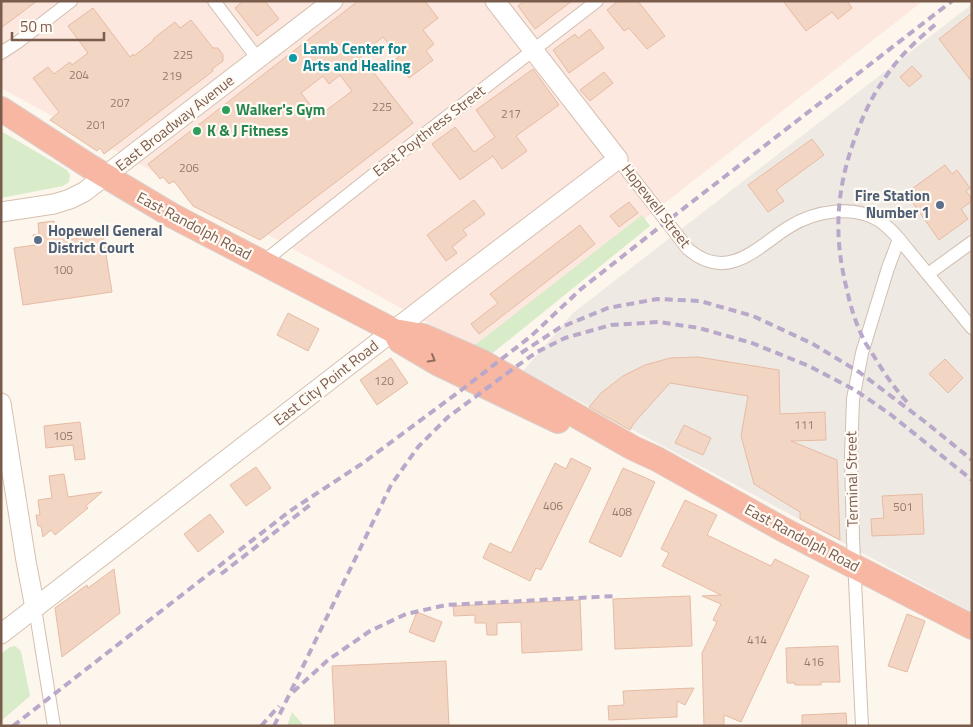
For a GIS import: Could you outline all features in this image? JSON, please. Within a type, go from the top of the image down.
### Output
[{"type":"highway","name":"East Randolph Road","points":[[1,109],[173,216],[394,330],[423,336],[482,362],[633,448],[657,459],[784,530],[972,627]]},
{"type":"street","points":[[1,53],[71,1]]},
{"type":"street","points":[[214,1],[258,59]]},
{"type":"street","name":"East Broadway Avenue","points":[[1,212],[54,204],[84,192],[333,1]]},
{"type":"street","name":"Hopewell Street","points":[[495,1],[688,249],[699,258],[709,262],[720,263],[734,261],[755,250],[789,226],[821,214],[854,212],[867,215],[879,220],[889,228],[972,328]]},
{"type":"street","name":"East Poythress Street","points":[[263,262],[437,124],[597,1]]},
{"type":"street","name":"East City Point Road","points":[[1,634],[618,159]]},
{"type":"street","name":"Terminal Street","points":[[862,726],[854,566],[851,457],[852,399],[862,353],[888,268],[899,239]]},
{"type":"street","points":[[928,274],[972,242]]},
{"type":"street","points":[[1,404],[4,449],[35,608],[54,726]]},
{"type":"shaded area","points":[[1,1],[923,1],[477,350],[1,88]]},
{"type":"shaded area","points":[[972,4],[972,612],[523,371],[573,313]]},
{"type":"green space","points":[[1,131],[67,170],[70,175],[69,182],[63,186],[1,198]]},
{"type":"green space","points":[[642,215],[650,226],[489,356],[471,348]]},
{"type":"green space","points":[[15,646],[21,651],[30,696],[1,721],[1,654],[10,647]]},
{"type":"green space","points":[[292,712],[304,726],[287,726]]},
{"type":"building","points":[[1,1],[37,1],[1,28]]},
{"type":"building","points":[[243,1],[265,1],[279,19],[257,36],[235,8]]},
{"type":"building","points":[[358,1],[425,1],[438,18],[423,30],[434,44],[426,51],[433,60],[409,78],[395,60],[399,56],[383,37],[360,55],[413,123],[260,240],[193,206],[174,181],[169,184],[163,177],[160,179],[148,164]],"holes":[[[340,75],[352,91],[319,116],[301,93],[323,76],[329,84]]]},
{"type":"building","points":[[524,1],[572,1],[535,29],[518,6]]},
{"type":"building","points":[[618,1],[638,1],[665,36],[647,49],[629,28],[624,31],[607,10]]},
{"type":"building","points":[[783,1],[847,1],[852,8],[838,19],[832,12],[806,31]]},
{"type":"building","points":[[93,8],[130,57],[133,54],[134,56],[175,22],[180,28],[191,20],[213,48],[218,48],[223,55],[223,61],[212,69],[213,71],[104,154],[100,148],[97,151],[50,120],[59,112],[33,78],[48,67],[54,74],[70,62],[72,65],[88,53],[68,26]]},
{"type":"building","points":[[972,13],[972,82],[939,39]]},
{"type":"building","points":[[590,29],[604,48],[569,73],[553,50],[575,34],[578,38]]},
{"type":"building","points":[[912,66],[922,76],[909,87],[900,77]]},
{"type":"building","points":[[533,69],[559,105],[516,136],[527,151],[502,169],[493,156],[460,180],[432,144],[455,127],[474,152],[495,137],[476,110]]},
{"type":"building","points":[[604,72],[613,83],[590,101],[580,90]]},
{"type":"building","points":[[812,139],[824,155],[776,190],[784,201],[768,212],[748,185]]},
{"type":"building","name":"Fire Station Number 1","points":[[945,165],[952,174],[957,170],[970,188],[966,191],[972,201],[961,209],[968,219],[939,240],[906,193]]},
{"type":"building","points":[[474,200],[485,214],[463,230],[467,235],[452,247],[457,253],[446,261],[427,235]]},
{"type":"building","points":[[629,202],[638,213],[619,227],[610,216]]},
{"type":"building","points":[[54,221],[55,229],[64,227],[66,240],[103,235],[112,292],[23,305],[14,248],[35,245],[33,235],[39,234],[38,223]]},
{"type":"building","points":[[580,225],[595,244],[479,334],[471,324],[498,303],[490,294]]},
{"type":"building","points":[[288,313],[319,329],[308,351],[277,335]]},
{"type":"building","points":[[698,357],[779,370],[780,414],[825,412],[826,440],[791,441],[837,460],[840,540],[800,519],[800,512],[754,484],[741,436],[748,396],[670,383],[630,430],[589,407],[601,393],[623,376],[645,365],[670,358]]},
{"type":"building","points":[[391,358],[408,383],[377,405],[360,380]]},
{"type":"building","points":[[945,359],[963,378],[948,393],[929,374]]},
{"type":"building","points":[[80,422],[85,459],[75,460],[73,445],[46,448],[44,426]]},
{"type":"building","points":[[684,425],[711,438],[703,455],[675,443]]},
{"type":"building","points":[[571,458],[591,468],[541,570],[536,568],[530,581],[483,558],[490,543],[511,553],[555,463],[566,469]]},
{"type":"building","points":[[256,467],[271,488],[246,506],[230,485]]},
{"type":"building","points":[[623,468],[655,482],[621,557],[589,542]]},
{"type":"building","points":[[64,474],[68,497],[102,492],[86,506],[88,508],[55,535],[51,530],[43,537],[36,515],[40,515],[38,500],[52,498],[49,476]]},
{"type":"building","points":[[922,494],[924,534],[872,536],[871,519],[884,518],[882,496]]},
{"type":"building","points":[[685,500],[717,515],[707,535],[771,566],[775,559],[809,576],[741,722],[724,715],[724,726],[704,726],[702,653],[717,622],[713,620],[721,604],[702,596],[721,595],[662,566],[669,553],[661,549]]},
{"type":"building","points":[[210,514],[224,532],[198,552],[184,534]]},
{"type":"building","points":[[114,569],[120,613],[62,657],[55,608],[87,585],[88,588]]},
{"type":"building","points":[[690,596],[692,646],[615,649],[613,599]]},
{"type":"building","points":[[580,600],[582,650],[522,653],[521,622],[497,623],[497,635],[487,635],[486,623],[475,623],[475,615],[454,616],[453,606]]},
{"type":"building","points":[[417,612],[442,622],[434,642],[409,632]]},
{"type":"building","points":[[907,614],[925,621],[907,672],[888,666]]},
{"type":"building","points":[[838,646],[840,682],[821,682],[821,685],[795,685],[795,683],[787,683],[786,648]]},
{"type":"building","points":[[446,661],[449,726],[335,726],[332,666]]},
{"type":"building","points":[[694,688],[685,705],[677,701],[677,717],[609,720],[608,706],[624,705],[623,691]]},
{"type":"building","points":[[846,713],[847,726],[802,726],[802,715]]},
{"type":"railway","points":[[13,726],[290,511],[363,463],[464,388],[530,337],[581,289],[952,1]]},
{"type":"railway","points":[[907,402],[888,378],[866,344],[855,318],[843,270],[838,231],[839,212],[844,174],[864,114],[879,87],[901,57],[937,23]]},
{"type":"railway","points":[[521,353],[559,328],[608,308],[657,299],[700,301],[753,316],[813,344],[859,372],[972,460]]},
{"type":"railway","points":[[274,726],[391,485],[418,447],[448,417],[514,368],[537,352],[565,338],[611,325],[659,322],[699,328],[752,343],[809,366],[855,390],[890,414],[972,480]]},
{"type":"railway","points":[[221,574],[310,505]]},
{"type":"railway","points":[[293,692],[328,660],[370,631],[406,614],[446,605],[616,596]]},
{"type":"railway","points":[[261,726],[279,706]]},
{"type":"place","name":"Lamb Center for Arts and Healing","points":[[293,58]]},
{"type":"place","name":"Walker's Gym","points":[[226,110]]},
{"type":"place","name":"K & J Fitness","points":[[197,131]]},
{"type":"place","name":"Fire Station Number 1","points":[[940,205]]},
{"type":"place","name":"Hopewell General District Court","points":[[38,240]]}]
